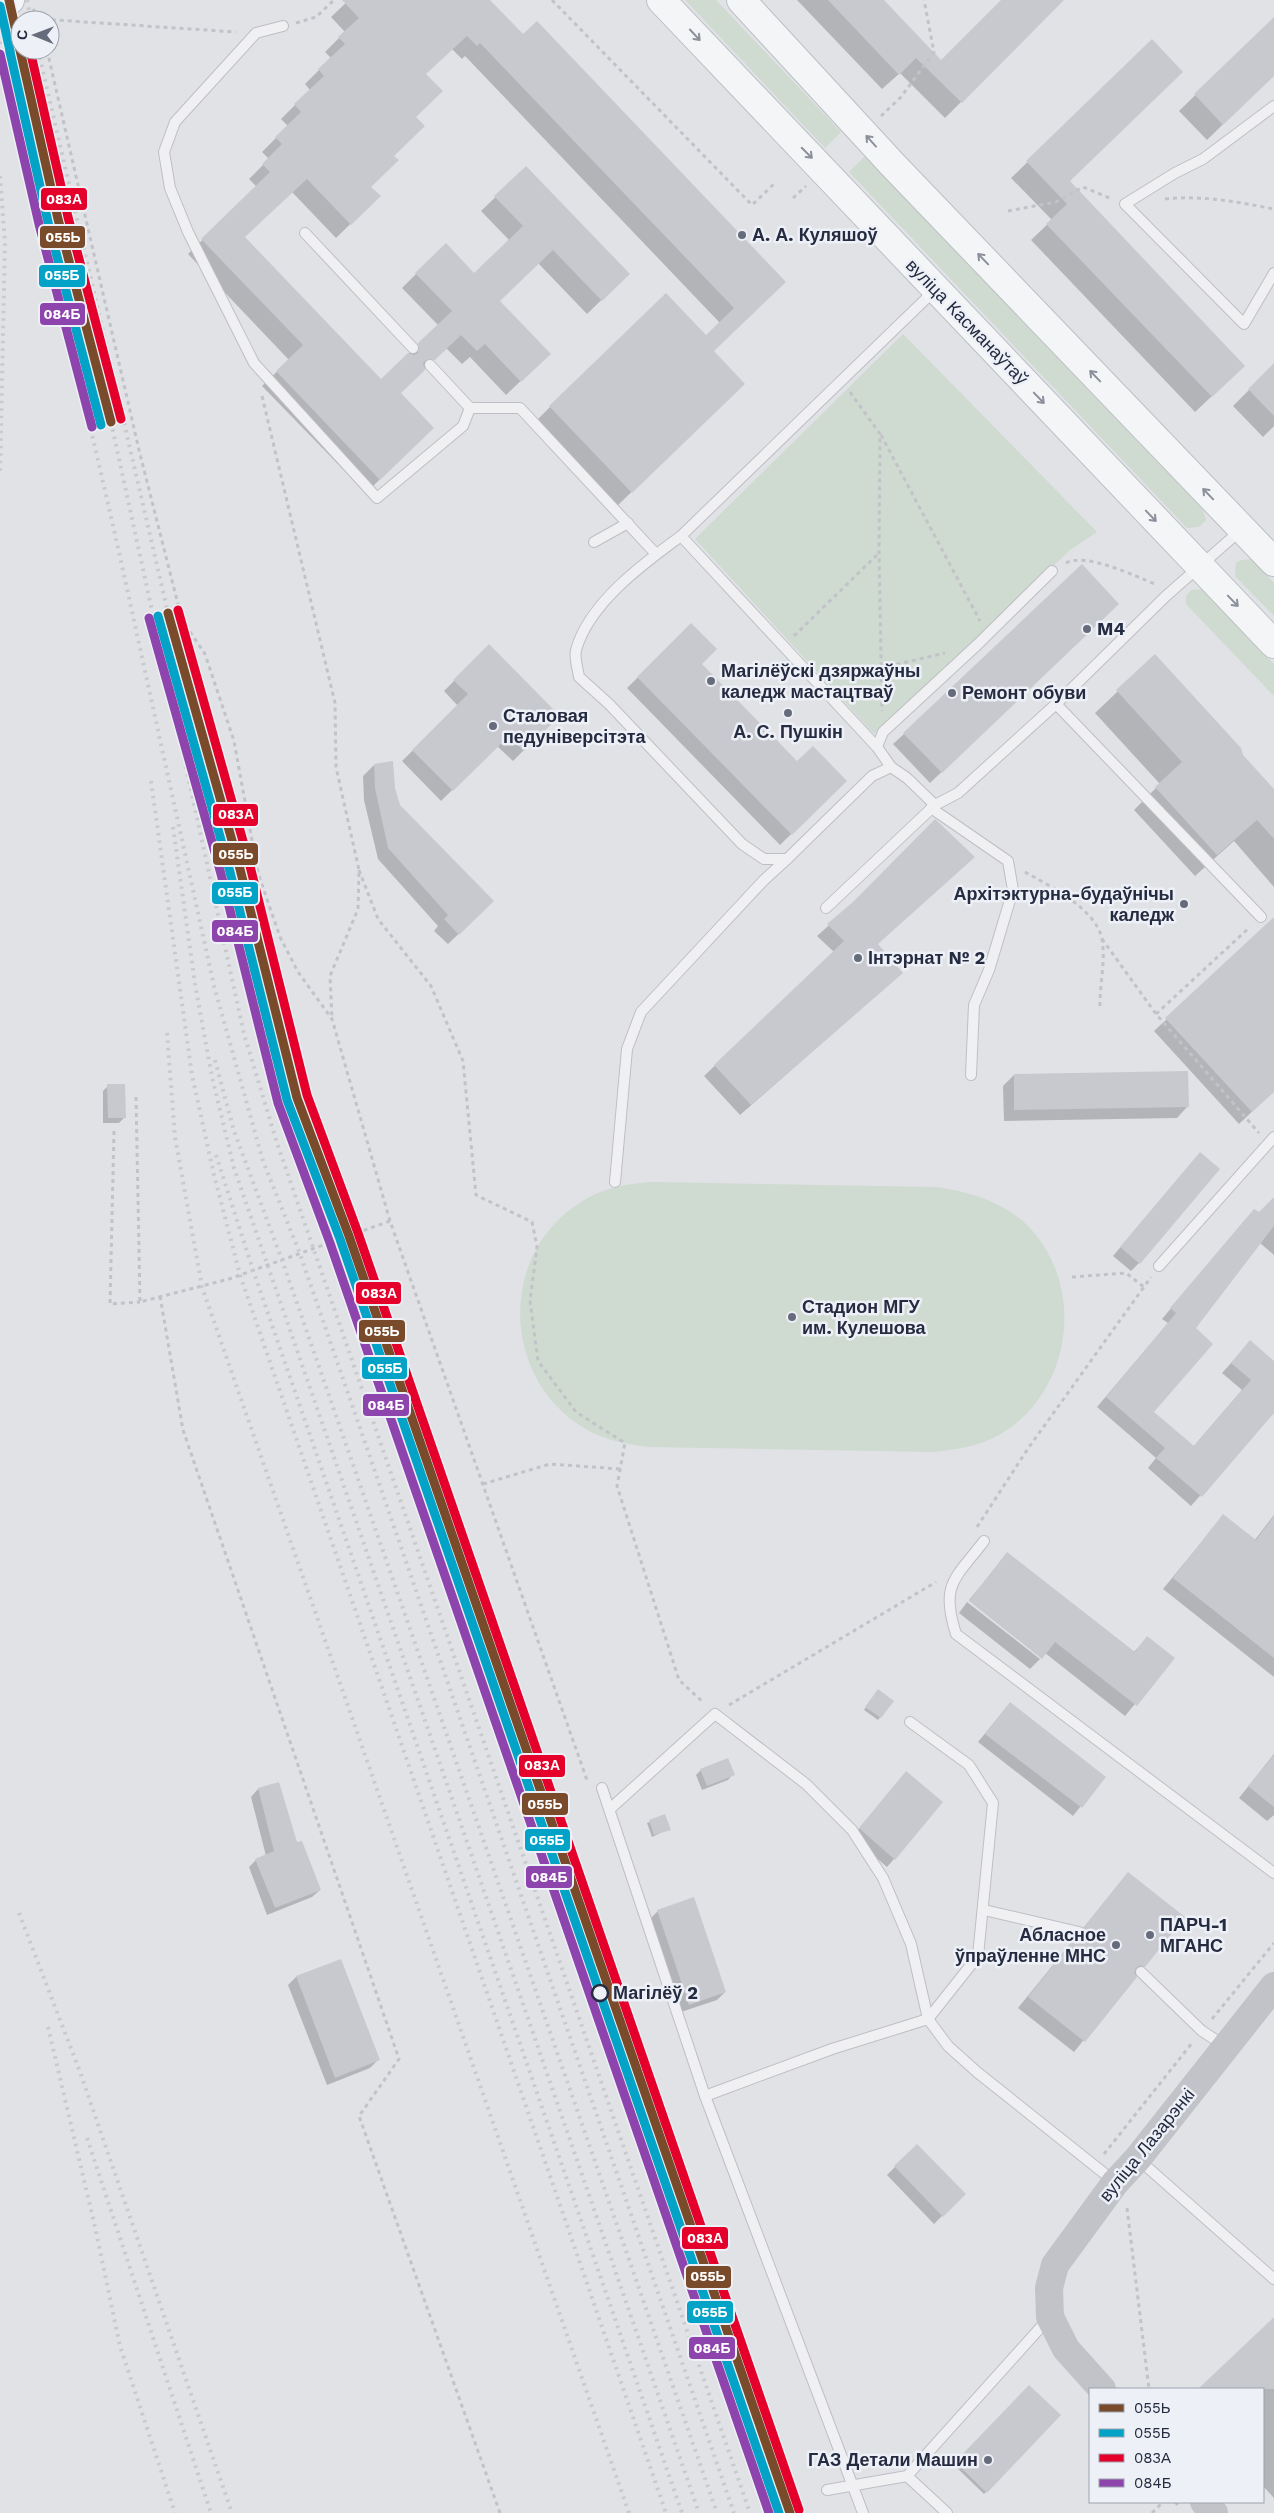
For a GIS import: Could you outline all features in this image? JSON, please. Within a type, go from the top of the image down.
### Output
[{"type":"main road","name":"вуліца Касманаўтаў","points":[[661,0],[1274,644]]},
{"type":"main road","points":[[741,0],[892,164],[1274,562]]},
{"type":"main road","points":[[0,8],[21,4]]},
{"type":"main road","name":"вуліца Лазарэнкі","points":[[1050,2317],[1049,2288],[1055,2265],[1116,2183],[1138,2158],[1274,1986]]},
{"type":"main road","points":[[1050,2317],[1066,2349],[1101,2388]]},
{"type":"main road","points":[[1205,2503],[1214,2513]]},
{"type":"lane","points":[[283,26],[256,33],[175,122],[164,152],[170,188],[188,232],[254,363],[377,498],[463,426],[470,408]]},
{"type":"lane","points":[[1274,106],[1203,159],[1175,173],[1125,204],[1244,324],[1274,273]]},
{"type":"lane","points":[[305,233],[414,348]]},
{"type":"lane","points":[[787,859],[764,859],[742,844],[609,704],[579,677],[576,652],[586,627],[616,589],[656,554],[681,536],[935,289]]},
{"type":"lane","points":[[430,365],[470,408],[520,408],[656,554]]},
{"type":"lane","points":[[594,542],[628,523]]},
{"type":"lane","points":[[826,908],[933,807],[958,793],[1056,704],[1200,566],[1242,529]]},
{"type":"lane","points":[[681,536],[877,747],[891,767],[907,778],[933,807],[1008,861],[1013,890],[988,970],[974,1005],[971,1076]]},
{"type":"lane","points":[[877,747],[882,732],[987,635],[1052,571]]},
{"type":"lane","points":[[1056,704],[1261,917]]},
{"type":"lane","points":[[615,1182],[627,1049],[641,1012],[764,880],[872,776],[891,767]]},
{"type":"lane","points":[[1159,1266],[1272,1143]]},
{"type":"lane","points":[[984,1541],[950,1586],[948,1610],[956,1634],[1274,1873]]},
{"type":"lane","points":[[611,1808],[715,1714],[806,1784],[852,1830],[883,1878],[911,1944],[928,2019],[948,2046],[977,2072],[1116,2183]]},
{"type":"lane","points":[[705,2096],[832,2049],[928,2019],[978,1956],[993,1803],[969,1765],[910,1722]]},
{"type":"lane","points":[[602,1788],[611,1808],[705,2096],[863,2513]]},
{"type":"lane","points":[[984,1910],[1079,1932]]},
{"type":"lane","points":[[1141,1972],[1202,2031],[1226,2046]]},
{"type":"lane","points":[[1138,2158],[1274,2279]]},
{"type":"lane","points":[[827,2490],[907,2476],[1050,2317]]},
{"type":"lane","points":[[907,2476],[947,2513]]},
{"type":"path","points":[[283,26],[316,17],[334,0]]},
{"type":"path","points":[[552,0],[752,206],[776,182]]},
{"type":"path","points":[[880,117],[901,97],[934,52],[924,0]]},
{"type":"path","points":[[60,21],[256,33]]},
{"type":"path","points":[[49,60],[139,450],[182,620],[205,654],[234,741],[258,873],[280,937],[298,972],[332,1019]]},
{"type":"path","points":[[793,198],[808,184]]},
{"type":"path","points":[[1008,211],[1056,202],[1083,186],[1125,204]]},
{"type":"path","points":[[1161,200],[1188,197],[1235,202],[1274,209]]},
{"type":"path","points":[[254,363],[335,703],[336,767],[358,870],[378,919],[430,986],[463,1061],[476,1195],[532,1222],[537,1247],[530,1300],[538,1361],[576,1412],[625,1444],[617,1486],[678,1680],[715,1714],[935,1583],[940,1576]]},
{"type":"path","points":[[841,380],[880,434],[987,635]]},
{"type":"path","points":[[880,434],[879,552],[882,732]]},
{"type":"path","points":[[784,647],[879,552]]},
{"type":"path","points":[[1052,571],[1072,559],[1092,562],[1155,584]]},
{"type":"path","points":[[816,682],[881,669],[977,644]]},
{"type":"path","points":[[1008,861],[1059,891],[1083,910],[1095,924],[1102,939],[1156,1014],[1272,1143]]},
{"type":"path","points":[[358,870],[358,909],[330,976],[332,1019],[390,1221],[591,1791]]},
{"type":"path","points":[[1156,1014],[1261,917]]},
{"type":"path","points":[[1100,1009],[1102,939]]},
{"type":"path","points":[[136,1097],[140,1302]]},
{"type":"path","points":[[114,1132],[110,1304],[140,1302],[229,1279],[390,1221]]},
{"type":"path","points":[[972,1533],[1029,1447],[1159,1266]]},
{"type":"path","points":[[1072,1277],[1126,1273],[1144,1287]]},
{"type":"path","points":[[160,1296],[183,1430],[399,2059],[359,2116],[500,2513]]},
{"type":"path","points":[[483,1484],[550,1464],[620,1469]]},
{"type":"path","points":[[1152,2513],[1162,2503]]},
{"type":"shaded area","points":[[685,0],[716,0],[841,132],[825,148]]},
{"type":"shaded area","points":[[865,156],[1203,510],[1206,520],[1199,527],[1187,528],[849,172]]},
{"type":"shaded area","points":[[903,334],[1097,532],[1070,550],[874,734],[695,539]]},
{"type":"shaded area","points":[[1252,559],[1274,583],[1274,616],[1235,576],[1236,563],[1241,560]]},
{"type":"shaded area","points":[[1202,589],[1274,664],[1274,696],[1186,604],[1186,596],[1191,590]]},
{"type":"shaded area","name":"Стадион МГУ им. Кулешова","points":[[651,1182],[936,1187],[973,1195],[996,1204],[1018,1217],[1028,1226],[1047,1251],[1059,1278],[1064,1308],[1063,1338],[1056,1366],[1043,1393],[1024,1416],[999,1435],[975,1445],[933,1452],[649,1447],[615,1441],[591,1432],[556,1405],[536,1377],[524,1346],[520,1313],[524,1280],[537,1249],[557,1221],[586,1199],[601,1192],[626,1185]]},
{"type":"building","points":[[342,0],[490,0],[523,34],[537,21],[786,282],[714,351],[745,384],[632,493],[549,406],[666,293],[706,335],[734,308],[480,43],[477,46],[467,36],[426,74],[443,91],[416,117],[425,126],[394,156],[399,160],[371,187],[381,196],[351,225],[307,179],[245,237],[381,379],[408,353],[414,355],[418,353],[418,343],[452,311],[415,273],[446,243],[474,273],[523,226],[494,196],[526,166],[630,274],[602,301],[553,250],[500,301],[551,354],[521,382],[485,344],[477,351],[461,335],[435,360],[426,360],[423,363],[425,370],[401,393],[434,428],[380,480],[276,371],[303,345],[201,239],[270,172],[262,164],[282,144],[275,137],[301,112],[294,104],[324,76],[318,69],[345,44],[338,37],[359,18]]},
{"type":"building","points":[[828,0],[884,0],[941,60],[1001,0],[1064,0],[962,103],[916,58],[899,75]]},
{"type":"building","points":[[1274,17],[1274,76],[1223,125],[1194,94]]},
{"type":"building","points":[[1152,39],[1183,72],[1070,181],[1245,366],[1212,397],[1046,224],[1067,204],[1026,161]]},
{"type":"building","points":[[1274,363],[1274,416],[1248,389]]},
{"type":"building","points":[[1082,564],[1119,604],[942,773],[903,733]]},
{"type":"building","points":[[691,623],[717,649],[702,664],[797,761],[813,746],[847,781],[792,835],[637,677]]},
{"type":"building","name":"Сталовая педуніверсітэта","points":[[489,644],[560,716],[524,751],[509,736],[453,791],[412,750],[468,694],[453,680]]},
{"type":"building","points":[[1155,654],[1241,748],[1243,755],[1274,789],[1274,839],[1257,820],[1217,855],[1155,787],[1182,762],[1116,690]]},
{"type":"building","points":[[393,761],[395,788],[400,805],[494,901],[459,935],[444,919],[448,915],[388,848],[375,788],[374,764]]},
{"type":"building","name":"Інтэрнат № 2","points":[[935,819],[975,857],[878,944],[903,973],[751,1105],[714,1065],[844,941],[827,924],[853,902]]},
{"type":"building","points":[[1274,917],[1274,1092],[1252,1112],[1165,1018]]},
{"type":"building","points":[[1188,1071],[1189,1107],[1014,1110],[1014,1074]]},
{"type":"building","points":[[107,1084],[125,1084],[126,1118],[108,1118]]},
{"type":"building","points":[[1200,1152],[1220,1169],[1140,1264],[1120,1247]]},
{"type":"building","points":[[1274,1197],[1274,1226],[1196,1328],[1213,1344],[1154,1412],[1194,1446],[1251,1380],[1231,1363],[1250,1340],[1274,1361],[1274,1413],[1202,1497],[1156,1458],[1165,1448],[1106,1397],[1176,1313],[1170,1308],[1254,1209],[1259,1212]]},
{"type":"building","points":[[1223,1514],[1256,1540],[1274,1516],[1274,1658],[1173,1578]]},
{"type":"building","points":[[1007,1552],[1135,1652],[1147,1636],[1175,1658],[1137,1706],[1055,1642],[1042,1659],[969,1601]]},
{"type":"building","points":[[878,1689],[894,1701],[881,1718],[865,1707]]},
{"type":"building","points":[[1010,1702],[1106,1777],[1082,1808],[985,1734]]},
{"type":"building","points":[[1274,1755],[1274,1807],[1248,1786]]},
{"type":"building","points":[[728,1758],[735,1775],[707,1786],[700,1769]]},
{"type":"building","points":[[906,1771],[943,1802],[895,1860],[859,1828]]},
{"type":"building","points":[[279,1782],[297,1842],[302,1841],[321,1890],[275,1908],[255,1859],[274,1851],[258,1788]]},
{"type":"building","points":[[665,1814],[671,1830],[654,1835],[649,1820]]},
{"type":"building","name":"Абласное ўпраўленне МНС","points":[[1128,1872],[1185,1917],[1145,1967],[1140,1965],[1136,1968],[1134,1973],[1137,1977],[1085,2042],[1028,1997],[1075,1938],[1084,1936],[1086,1930],[1084,1927]]},
{"type":"building","name":"Магілёў 2","points":[[694,1897],[726,1992],[689,2005],[657,1910]]},
{"type":"building","points":[[341,1959],[380,2060],[335,2078],[296,1976]]},
{"type":"building","points":[[917,2144],[966,2194],[943,2217],[894,2166]]},
{"type":"building","points":[[1274,2317],[1274,2389],[1199,2388]]},
{"type":"building","points":[[1029,2385],[1061,2415],[987,2493],[955,2462]]},
{"type":"railway","points":[[27,0],[29,10]]},
{"type":"railway","points":[[0,34],[117,543],[214,986],[263,1161],[300,1254],[734,2513]]},
{"type":"railway","points":[[40,60],[168,613]]},
{"type":"railway","points":[[0,176],[5,242],[0,475]]},
{"type":"railway","points":[[58,219],[87,385]]},
{"type":"railway","points":[[111,422],[244,1034],[277,1143],[750,2513]]},
{"type":"railway","points":[[195,716],[265,1035],[293,1137],[767,2513]]},
{"type":"railway","points":[[151,781],[192,1075],[214,1175],[240,1275],[666,2513]]},
{"type":"railway","points":[[173,827],[195,984],[212,1077],[234,1168],[699,2513]]},
{"type":"railway","points":[[167,1033],[175,1137],[202,1287],[629,2513]]},
{"type":"railway","points":[[215,1060],[234,1131],[282,1260],[717,2513]]},
{"type":"railway","points":[[216,1155],[253,1270],[682,2513]]},
{"type":"railway","points":[[19,1913],[80,2072],[232,2513]]},
{"type":"railway","points":[[48,2027],[95,2227],[120,2346],[175,2513]]},
{"type":"railway","points":[[87,2138],[211,2513]]},
{"type":"transit line","name":"055Ь","points":[[9,0],[11,10]]},
{"type":"transit line","name":"055Б","points":[[0,6],[10,51]]},
{"type":"transit line","name":"084Б","points":[[0,54],[39,224],[92,427]]},
{"type":"transit line","name":"055Б","points":[[12,60],[48,222],[101,425]]},
{"type":"transit line","name":"055Ь","points":[[22,60],[58,219],[111,422]]},
{"type":"transit line","name":"083А","points":[[32,60],[68,217],[121,419]]},
{"type":"transit line","name":"083А","points":[[178,610],[250,866],[307,1095],[358,1233],[799,2510]]},
{"type":"transit line","name":"055Ь","points":[[168,613],[240,869],[297,1098],[349,1236],[790,2513]]},
{"type":"transit line","name":"055Б","points":[[158,616],[230,872],[287,1100],[340,1239],[779,2513]]},
{"type":"transit line","name":"084Б","points":[[149,618],[221,874],[278,1103],[330,1243],[769,2513]]},
{"type":"place","name":"А. А. Куляшоў","points":[[742,235]]},
{"type":"place","name":"M4","points":[[1087,629]]},
{"type":"place","name":"Магілёўскі дзяржаўны каледж мастацтваў","points":[[711,681]]},
{"type":"place","name":"Ремонт обуви","points":[[952,693]]},
{"type":"place","name":"А. С. Пушкін","points":[[788,713]]},
{"type":"place","name":"Сталовая педуніверсітэта","points":[[493,726]]},
{"type":"place","name":"Архітэктурна-будаўнічы каледж","points":[[1184,904]]},
{"type":"place","name":"Інтэрнат № 2","points":[[858,958]]},
{"type":"place","name":"Стадион МГУ им. Кулешова","points":[[792,1317]]},
{"type":"place","name":"ПАРЧ-1 МГАНС","points":[[1150,1935]]},
{"type":"place","name":"Абласное ўпраўленне МНС","points":[[1116,1945]]},
{"type":"place","name":"Магілёў 2","points":[[600,1993]]},
{"type":"place","name":"ГАЗ Детали Машин","points":[[988,2460]]}]
